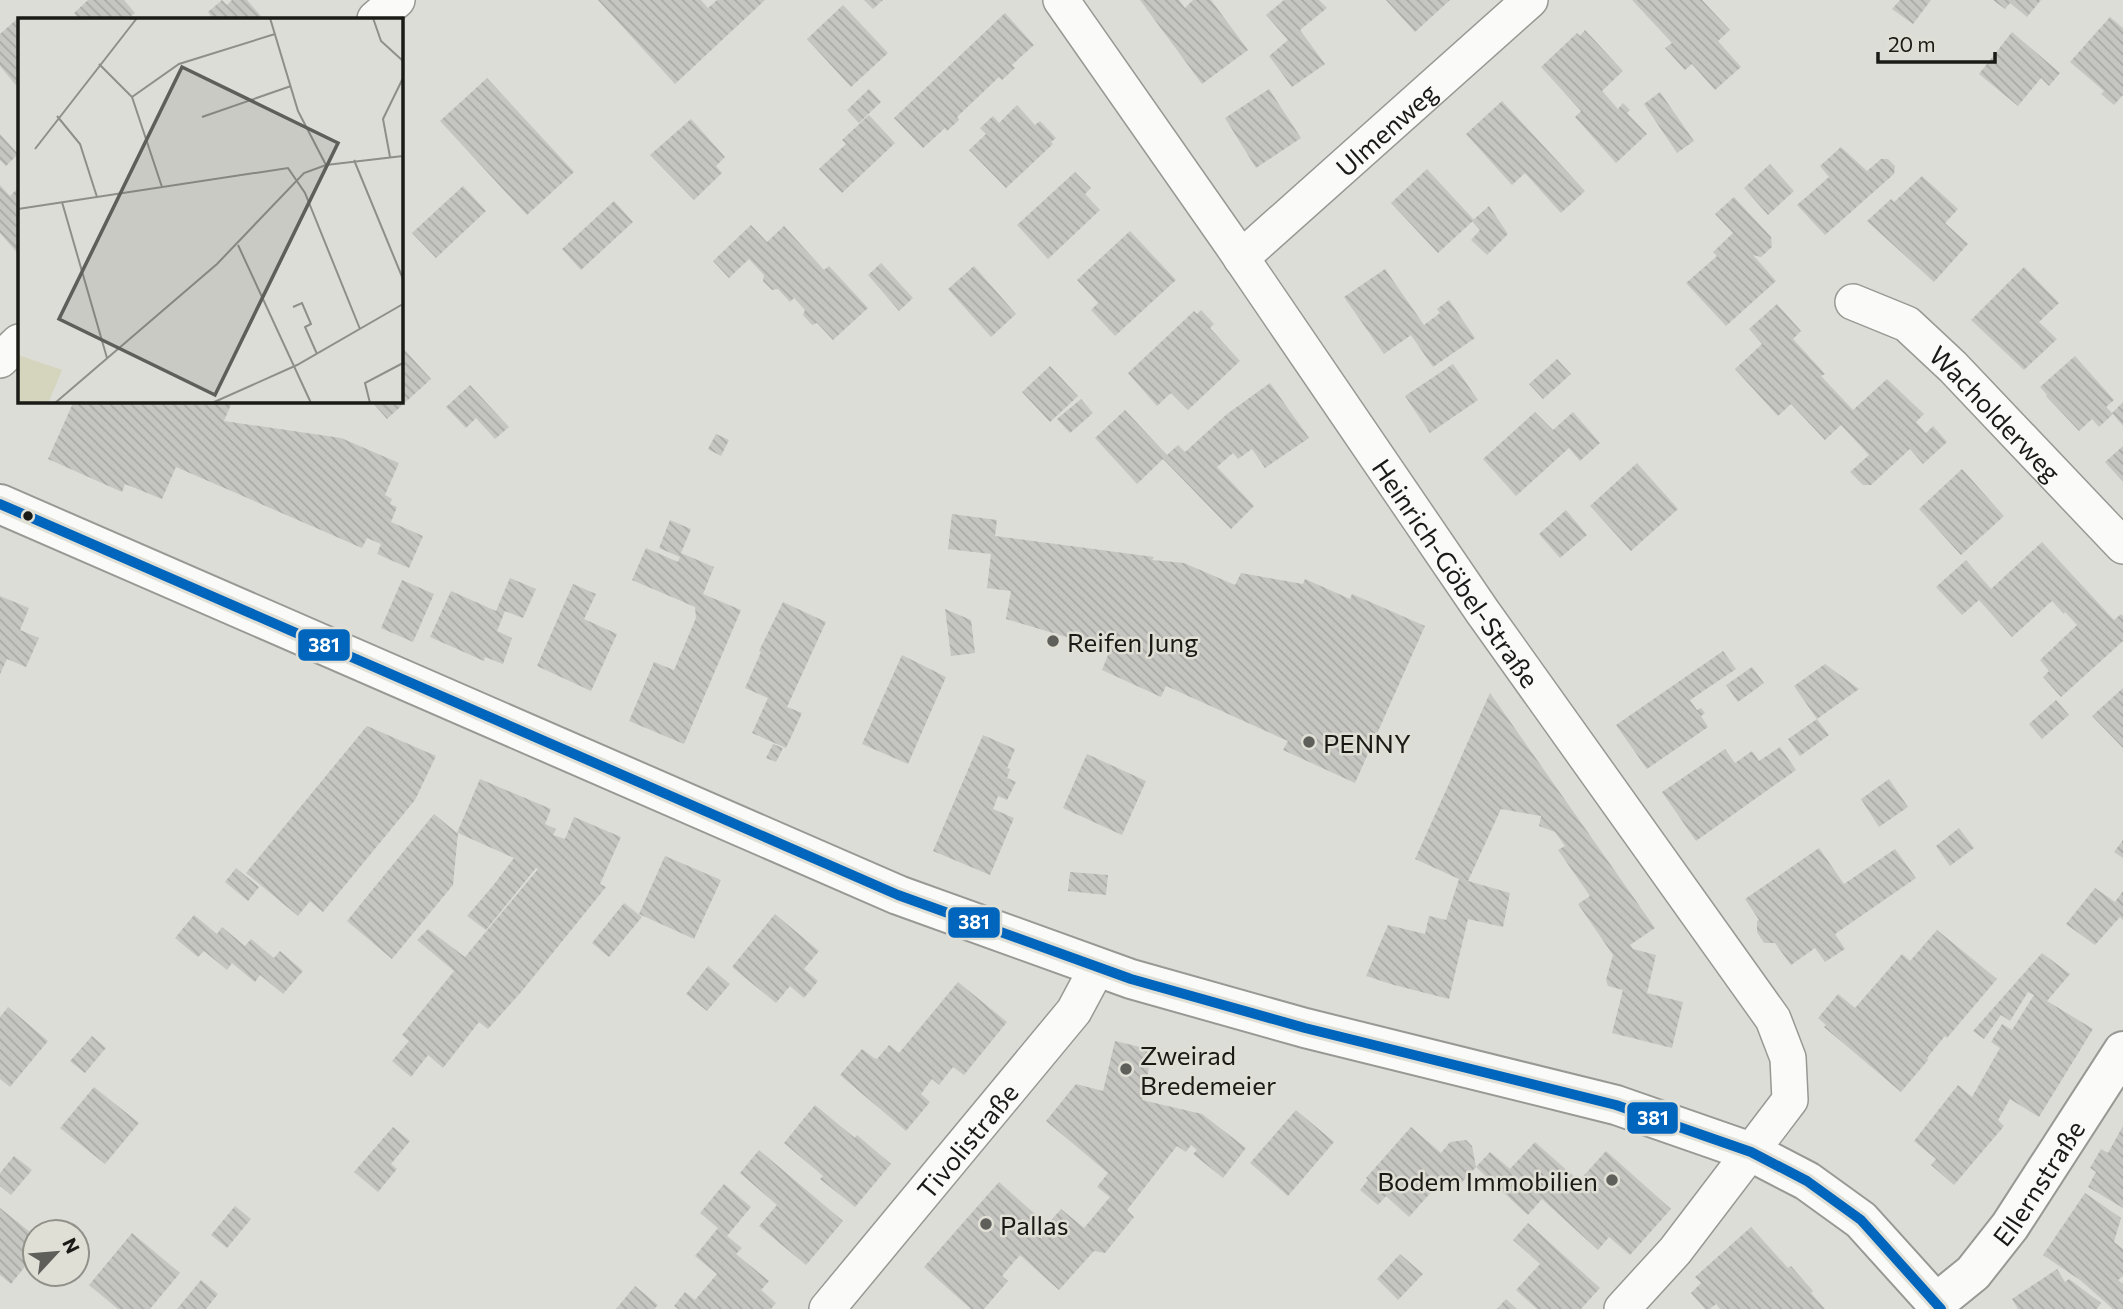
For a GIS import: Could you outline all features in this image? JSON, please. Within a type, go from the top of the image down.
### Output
[{"type":"street","points":[[376,18],[397,0]]},
{"type":"street","name":"Heinrich-Göbel-Straße","points":[[1062,0],[1482,611],[1773,1019],[1788,1058],[1790,1100],[1675,1251],[1622,1309]]},
{"type":"street","name":"Ulmenweg","points":[[1241,258],[1530,0]]},
{"type":"street","name":"Wacholderweg","points":[[1853,302],[1907,324],[1953,367],[2123,546]]},
{"type":"street","points":[[0,360],[18,343]]},
{"type":"street","points":[[0,504],[898,895],[1131,979],[1305,1028],[1616,1105],[1751,1152],[1807,1181],[1861,1220],[1939,1306]]},
{"type":"street","name":"Tivolistraße","points":[[827,1309],[1074,1011],[1097,968]]},
{"type":"street","name":"Ellernstraße","points":[[1939,1306],[1973,1273],[2010,1226],[2123,1051]]},
{"type":"building","points":[[88,0],[124,0],[135,13],[128,18],[78,18],[74,13]]},
{"type":"building","points":[[222,0],[227,5],[232,0],[247,0],[261,16],[212,18],[208,12]]},
{"type":"building","points":[[598,0],[701,0],[708,8],[717,0],[765,0],[675,84]]},
{"type":"building","points":[[864,0],[883,0],[873,9]]},
{"type":"building","points":[[1140,0],[1179,0],[1185,8],[1193,0],[1211,0],[1248,50],[1202,84]]},
{"type":"building","points":[[1284,0],[1319,0],[1327,8],[1300,30],[1325,64],[1292,87],[1269,56],[1288,40],[1266,15]]},
{"type":"building","points":[[1386,0],[1450,0],[1415,32]]},
{"type":"building","points":[[1632,0],[1702,0],[1730,30],[1718,41],[1741,67],[1715,90],[1692,64],[1685,70],[1665,48],[1672,43]]},
{"type":"building","points":[[1900,0],[1931,0],[1913,24],[1892,9]]},
{"type":"building","points":[[1993,0],[2041,0],[2027,17],[2010,3],[2005,9]]},
{"type":"building","points":[[843,5],[888,53],[851,87],[807,39]]},
{"type":"building","points":[[1005,13],[1034,45],[1012,65],[1015,68],[1002,80],[999,77],[957,117],[959,120],[947,131],[945,128],[923,148],[894,118]]},
{"type":"building","points":[[2110,17],[2123,28],[2123,95],[2114,105],[2101,94],[2104,91],[2070,62]]},
{"type":"building","points":[[17,19],[18,88],[0,66],[0,34]]},
{"type":"building","points":[[1585,30],[1623,71],[1602,91],[1618,109],[1623,103],[1630,110],[1627,113],[1647,134],[1616,163],[1575,117],[1581,111],[1541,67],[1577,33],[1580,36]]},
{"type":"building","points":[[2012,32],[2060,73],[2049,86],[2041,78],[2018,106],[1979,74]]},
{"type":"building","points":[[487,78],[574,172],[527,215],[440,121]]},
{"type":"building","points":[[869,89],[881,102],[859,123],[847,110]]},
{"type":"building","points":[[1269,89],[1301,138],[1256,168],[1225,118]]},
{"type":"building","points":[[1660,92],[1694,141],[1677,153],[1644,104]]},
{"type":"building","points":[[1502,101],[1585,191],[1561,213],[1525,173],[1512,185],[1466,134]]},
{"type":"building","points":[[1017,105],[1035,125],[1040,121],[1056,138],[1051,142],[1053,144],[1006,188],[969,150],[986,134],[980,128],[993,116],[999,123]]},
{"type":"building","points":[[869,115],[895,143],[842,193],[819,169],[846,144],[842,140]]},
{"type":"building","points":[[691,119],[725,157],[716,166],[722,173],[694,200],[650,155]]},
{"type":"building","points":[[0,134],[18,154],[6,166],[0,160]]},
{"type":"building","points":[[1841,147],[1867,171],[1881,159],[1888,159],[1895,166],[1894,174],[1825,235],[1797,205],[1829,177],[1820,166]]},
{"type":"building","points":[[1770,164],[1794,191],[1768,215],[1744,188]]},
{"type":"building","points":[[1427,169],[1474,220],[1438,253],[1391,203]]},
{"type":"building","points":[[1075,172],[1091,188],[1085,194],[1100,210],[1048,259],[1017,225]]},
{"type":"building","points":[[1922,176],[1958,209],[1945,223],[1968,244],[1934,282],[1867,221],[1891,199],[1894,202]]},
{"type":"building","points":[[0,185],[10,196],[18,188],[18,254],[0,233]]},
{"type":"building","points":[[463,186],[486,211],[436,258],[412,233]]},
{"type":"building","points":[[1734,197],[1771,237],[1772,247],[1761,257],[1753,255],[1776,281],[1726,326],[1686,283],[1717,256],[1713,252],[1733,233],[1715,214]]},
{"type":"building","points":[[614,201],[633,222],[581,270],[562,249]]},
{"type":"building","points":[[1489,206],[1508,234],[1487,255],[1471,240],[1480,230],[1472,221]]},
{"type":"building","points":[[751,225],[767,242],[784,226],[824,270],[829,266],[868,308],[833,340],[817,323],[812,325],[803,315],[805,310],[794,298],[790,302],[778,289],[772,290],[763,281],[764,275],[749,259],[729,278],[713,261]]},
{"type":"building","points":[[1130,231],[1176,280],[1115,336],[1091,310],[1098,303],[1077,280]]},
{"type":"building","points":[[881,263],[913,298],[899,311],[868,275]]},
{"type":"building","points":[[974,266],[1016,314],[991,337],[948,289]]},
{"type":"building","points":[[2024,267],[2059,303],[2039,322],[2057,339],[2024,370],[1971,320]]},
{"type":"building","points":[[1385,269],[1424,325],[1440,313],[1437,309],[1449,300],[1475,338],[1433,367],[1411,335],[1384,354],[1344,297]]},
{"type":"building","points":[[1777,304],[1801,331],[1793,339],[1825,374],[1821,376],[1853,410],[1887,379],[1924,414],[1916,422],[1926,433],[1933,426],[1947,442],[1923,464],[1910,449],[1871,485],[1863,485],[1850,472],[1869,455],[1841,425],[1825,440],[1791,404],[1778,416],[1735,369],[1762,344],[1749,329]]},
{"type":"building","points":[[1201,310],[1214,324],[1210,328],[1240,361],[1188,410],[1171,393],[1157,406],[1128,373],[1194,311],[1197,314]]},
{"type":"building","points":[[402,347],[431,379],[387,419],[372,402],[402,402]]},
{"type":"building","points":[[2075,356],[2114,400],[2106,407],[2112,413],[2123,402],[2123,426],[2113,414],[2099,427],[2092,419],[2079,431],[2046,396],[2040,387]]},
{"type":"building","points":[[1557,359],[1571,374],[1543,399],[1529,384]]},
{"type":"building","points":[[1453,364],[1478,400],[1430,433],[1405,396]]},
{"type":"building","points":[[1050,366],[1078,396],[1050,422],[1022,392]]},
{"type":"building","points":[[1270,383],[1309,438],[1265,468],[1252,449],[1238,459],[1233,453],[1217,467],[1254,506],[1231,529],[1163,459],[1137,484],[1095,438],[1125,410],[1167,455],[1178,445],[1185,452],[1227,414]]},
{"type":"building","points":[[470,385],[509,427],[495,439],[476,418],[466,428],[446,407]]},
{"type":"building","points":[[1081,399],[1093,413],[1070,433],[1057,419]]},
{"type":"building","points":[[74,402],[232,402],[224,421],[341,438],[399,463],[385,495],[392,499],[390,504],[397,507],[391,522],[423,536],[409,568],[377,554],[381,544],[367,538],[362,548],[176,467],[162,499],[125,484],[122,492],[48,459]]},
{"type":"building","points":[[1535,412],[1553,430],[1573,412],[1600,443],[1580,461],[1569,448],[1516,496],[1483,459]]},
{"type":"building","points":[[716,434],[729,440],[721,456],[708,449]]},
{"type":"building","points":[[2123,446],[2123,482],[2105,462]]},
{"type":"building","points":[[1637,463],[1678,509],[1631,551],[1590,506]]},
{"type":"building","points":[[1962,469],[2004,516],[1961,555],[1919,509]]},
{"type":"building","points":[[1566,510],[1587,535],[1560,558],[1539,534]]},
{"type":"building","points":[[952,514],[997,520],[995,536],[1184,563],[1235,585],[1241,573],[1303,584],[1305,579],[1350,599],[1352,594],[1425,626],[1355,783],[1283,750],[1288,741],[1166,686],[1161,697],[1102,670],[1110,650],[1006,619],[1011,591],[987,588],[991,554],[948,549]]},
{"type":"building","points":[[670,520],[691,529],[681,553],[714,567],[703,594],[741,610],[684,744],[629,721],[654,662],[674,670],[696,618],[695,607],[632,580],[646,548],[678,562],[680,557],[659,548]]},
{"type":"building","points":[[2042,542],[2114,620],[2121,614],[2123,616],[2123,641],[2061,697],[2043,677],[2049,671],[2040,660],[2077,625],[2065,612],[2064,614],[2052,601],[2012,637],[1979,600],[1962,615],[1936,587],[1966,560],[1991,589]]},
{"type":"building","points":[[510,578],[536,589],[523,618],[505,611],[497,631],[512,638],[503,664],[485,657],[484,661],[430,637],[451,591],[496,611]]},
{"type":"building","points":[[402,580],[434,594],[413,642],[381,628]]},
{"type":"building","points":[[573,584],[596,594],[584,619],[617,634],[591,691],[537,666]]},
{"type":"building","points":[[0,596],[29,608],[20,630],[39,638],[26,667],[7,659],[0,674]]},
{"type":"building","points":[[783,602],[826,622],[787,707],[802,713],[786,748],[752,733],[768,698],[745,688],[761,652],[759,651]]},
{"type":"building","points":[[945,609],[971,620],[975,653],[951,656]]},
{"type":"building","points":[[1723,651],[1736,669],[1690,700],[1697,710],[1701,708],[1705,713],[1701,716],[1708,727],[1647,769],[1616,725]]},
{"type":"building","points":[[902,655],[946,677],[908,764],[862,744]]},
{"type":"building","points":[[1825,664],[1859,689],[1817,719],[1794,686]]},
{"type":"building","points":[[1752,667],[1764,683],[1738,702],[1726,685]]},
{"type":"building","points":[[2123,688],[2123,748],[2092,716]]},
{"type":"building","points":[[1490,693],[1655,928],[1630,945],[1633,949],[1656,955],[1647,993],[1683,1002],[1672,1048],[1612,1033],[1623,990],[1608,986],[1606,980],[1613,955],[1578,904],[1590,896],[1558,850],[1565,846],[1555,832],[1539,826],[1541,816],[1501,809],[1468,881],[1510,893],[1503,927],[1468,919],[1449,999],[1366,976],[1388,925],[1425,934],[1429,916],[1446,920],[1459,879],[1415,859]]},
{"type":"building","points":[[2056,700],[2069,715],[2042,739],[2029,724]]},
{"type":"building","points":[[1817,719],[1829,735],[1800,756],[1788,739]]},
{"type":"building","points":[[367,726],[436,756],[415,800],[323,912],[310,901],[298,916],[246,873]]},
{"type":"building","points":[[983,735],[1015,749],[1007,768],[1010,769],[1007,778],[1016,782],[1007,800],[998,796],[993,809],[1014,818],[990,875],[933,851]]},
{"type":"building","points":[[773,744],[783,748],[776,762],[766,758]]},
{"type":"building","points":[[1780,747],[1796,770],[1696,841],[1662,792],[1725,749],[1735,763],[1752,751],[1759,761]]},
{"type":"building","points":[[1087,754],[1146,781],[1122,835],[1063,808]]},
{"type":"building","points":[[480,779],[551,809],[545,824],[556,829],[553,835],[565,839],[574,817],[621,837],[600,884],[606,887],[522,991],[488,1029],[479,1022],[443,1068],[428,1055],[411,1077],[392,1061],[409,1041],[402,1035],[454,971],[417,940],[428,929],[465,957],[538,869],[536,868],[486,930],[467,916],[514,858],[458,833],[453,885],[392,959],[347,921],[434,814],[457,833]]},
{"type":"building","points":[[1889,779],[1908,807],[1879,827],[1861,799]]},
{"type":"building","points":[[1959,828],[1974,848],[1950,866],[1936,846]]},
{"type":"building","points":[[2123,840],[2123,858],[2114,852]]},
{"type":"building","points":[[1819,848],[1844,884],[1895,849],[1916,878],[1835,934],[1845,949],[1825,962],[1815,948],[1791,965],[1775,943],[1764,943],[1757,932],[1759,920],[1745,899]]},
{"type":"building","points":[[665,856],[721,880],[694,939],[639,914]]},
{"type":"building","points":[[236,868],[259,887],[248,901],[225,882]]},
{"type":"building","points":[[1070,872],[1108,875],[1106,895],[1068,891]]},
{"type":"building","points":[[2095,888],[2115,902],[2123,891],[2123,920],[2120,917],[2095,945],[2066,924]]},
{"type":"building","points":[[624,903],[642,917],[609,957],[592,943]]},
{"type":"building","points":[[775,914],[819,951],[804,969],[818,981],[804,998],[790,986],[776,1003],[732,967]]},
{"type":"building","points":[[194,915],[217,934],[222,927],[245,946],[251,939],[274,958],[280,951],[303,971],[283,994],[260,975],[255,982],[232,963],[227,970],[204,951],[198,957],[175,938]]},
{"type":"building","points":[[1937,930],[1997,979],[1947,1038],[1945,1036],[1901,1092],[1824,1027],[1826,1025],[1818,1018],[1838,994],[1855,1008],[1902,954],[1910,961]]},
{"type":"building","points":[[2042,953],[2070,974],[2047,1001],[2093,1029],[2039,1117],[2010,1099],[1998,1120],[2004,1126],[1954,1185],[1931,1165],[1936,1159],[1914,1141],[1958,1085],[1972,1097],[2000,1048],[1991,1042],[2002,1024],[2012,1030],[2034,995],[2028,992],[2010,1021],[2001,1015],[1984,1039],[1973,1031]]},
{"type":"building","points":[[708,966],[730,984],[707,1011],[686,994]]},
{"type":"building","points":[[958,982],[1007,1022],[964,1075],[953,1067],[939,1085],[932,1079],[921,1094],[930,1102],[906,1131],[840,1075],[862,1049],[877,1059],[889,1045],[899,1053]]},
{"type":"building","points":[[8,1007],[48,1041],[10,1087],[0,1079],[0,1017]]},
{"type":"building","points":[[92,1036],[106,1048],[85,1073],[70,1061]]},
{"type":"building","points":[[1115,1041],[1153,1050],[1142,1100],[1202,1114],[1246,1148],[1223,1178],[1193,1154],[1197,1150],[1191,1145],[1186,1152],[1177,1146],[1127,1210],[1134,1217],[1105,1253],[1094,1251],[1059,1290],[1020,1255],[1002,1276],[1008,1281],[984,1309],[971,1309],[924,1267],[999,1182],[1047,1225],[1061,1209],[1084,1228],[1110,1197],[1097,1187],[1108,1173],[1046,1121],[1076,1084],[1103,1091]]},
{"type":"building","points":[[94,1087],[139,1123],[105,1164],[60,1128]]},
{"type":"building","points":[[815,1105],[891,1164],[855,1207],[820,1179],[823,1176],[784,1143]]},
{"type":"building","points":[[1296,1110],[1334,1142],[1288,1196],[1250,1163]]},
{"type":"building","points":[[2123,1126],[2123,1208],[2088,1187],[2096,1172],[2090,1168],[2101,1149],[2108,1153]]},
{"type":"building","points":[[393,1127],[410,1141],[391,1164],[397,1169],[378,1192],[354,1172]]},
{"type":"building","points":[[1411,1127],[1441,1153],[1450,1142],[1466,1140],[1472,1146],[1476,1167],[1454,1191],[1442,1180],[1409,1217],[1386,1196],[1378,1205],[1360,1190],[1368,1180],[1366,1178]]},
{"type":"building","points":[[1535,1142],[1579,1181],[1606,1151],[1671,1209],[1630,1255],[1609,1237],[1598,1250],[1542,1199],[1528,1215],[1476,1167],[1490,1152],[1510,1169]]},
{"type":"building","points":[[759,1150],[843,1221],[806,1265],[759,1226],[777,1205],[740,1173]]},
{"type":"building","points":[[14,1156],[32,1170],[11,1195],[0,1186],[0,1173]]},
{"type":"building","points":[[724,1184],[751,1207],[727,1236],[742,1248],[736,1254],[769,1281],[761,1290],[776,1303],[771,1309],[678,1309],[674,1306],[685,1292],[695,1300],[717,1274],[695,1256],[718,1228],[700,1213]]},
{"type":"building","points":[[2085,1193],[2121,1218],[2114,1242],[2123,1249],[2123,1276],[2118,1280],[2123,1284],[2123,1309],[2113,1309],[2080,1280],[2043,1255]]},
{"type":"building","points":[[235,1206],[251,1219],[227,1248],[211,1235]]},
{"type":"building","points":[[0,1208],[21,1225],[21,1272],[11,1284],[0,1275]]},
{"type":"building","points":[[1528,1223],[1600,1288],[1581,1309],[1537,1309],[1516,1290],[1540,1264],[1513,1240]]},
{"type":"building","points":[[1751,1227],[1788,1268],[1791,1266],[1825,1309],[1720,1309],[1716,1304],[1705,1309],[1691,1293],[1701,1283],[1695,1277]]},
{"type":"building","points":[[132,1233],[180,1273],[150,1309],[118,1309],[91,1287],[91,1283]]},
{"type":"building","points":[[1400,1254],[1423,1274],[1398,1300],[1377,1279]]},
{"type":"building","points":[[2057,1269],[2065,1282],[2069,1279],[2101,1303],[2097,1309],[2018,1309],[2012,1299]]},
{"type":"building","points":[[201,1280],[218,1294],[206,1309],[177,1309]]},
{"type":"building","points":[[635,1286],[658,1305],[654,1309],[616,1309]]},
{"type":"building","points":[[1506,1299],[1517,1309],[1497,1309]]},
{"type":"transit line","name":"381","points":[[0,504],[898,895],[1131,979],[1305,1028],[1616,1105],[1751,1152],[1807,1181],[1861,1220],[1941,1309]]},
{"type":"place","name":"Reifen Jung","points":[[1053,641]]},
{"type":"place","name":"PENNY","points":[[1309,742]]},
{"type":"place","name":"Zweirad Bredemeier","points":[[1126,1069]]},
{"type":"place","name":"Bodem Immobilien","points":[[1612,1180]]},
{"type":"place","name":"Pallas","points":[[986,1224]]}]
